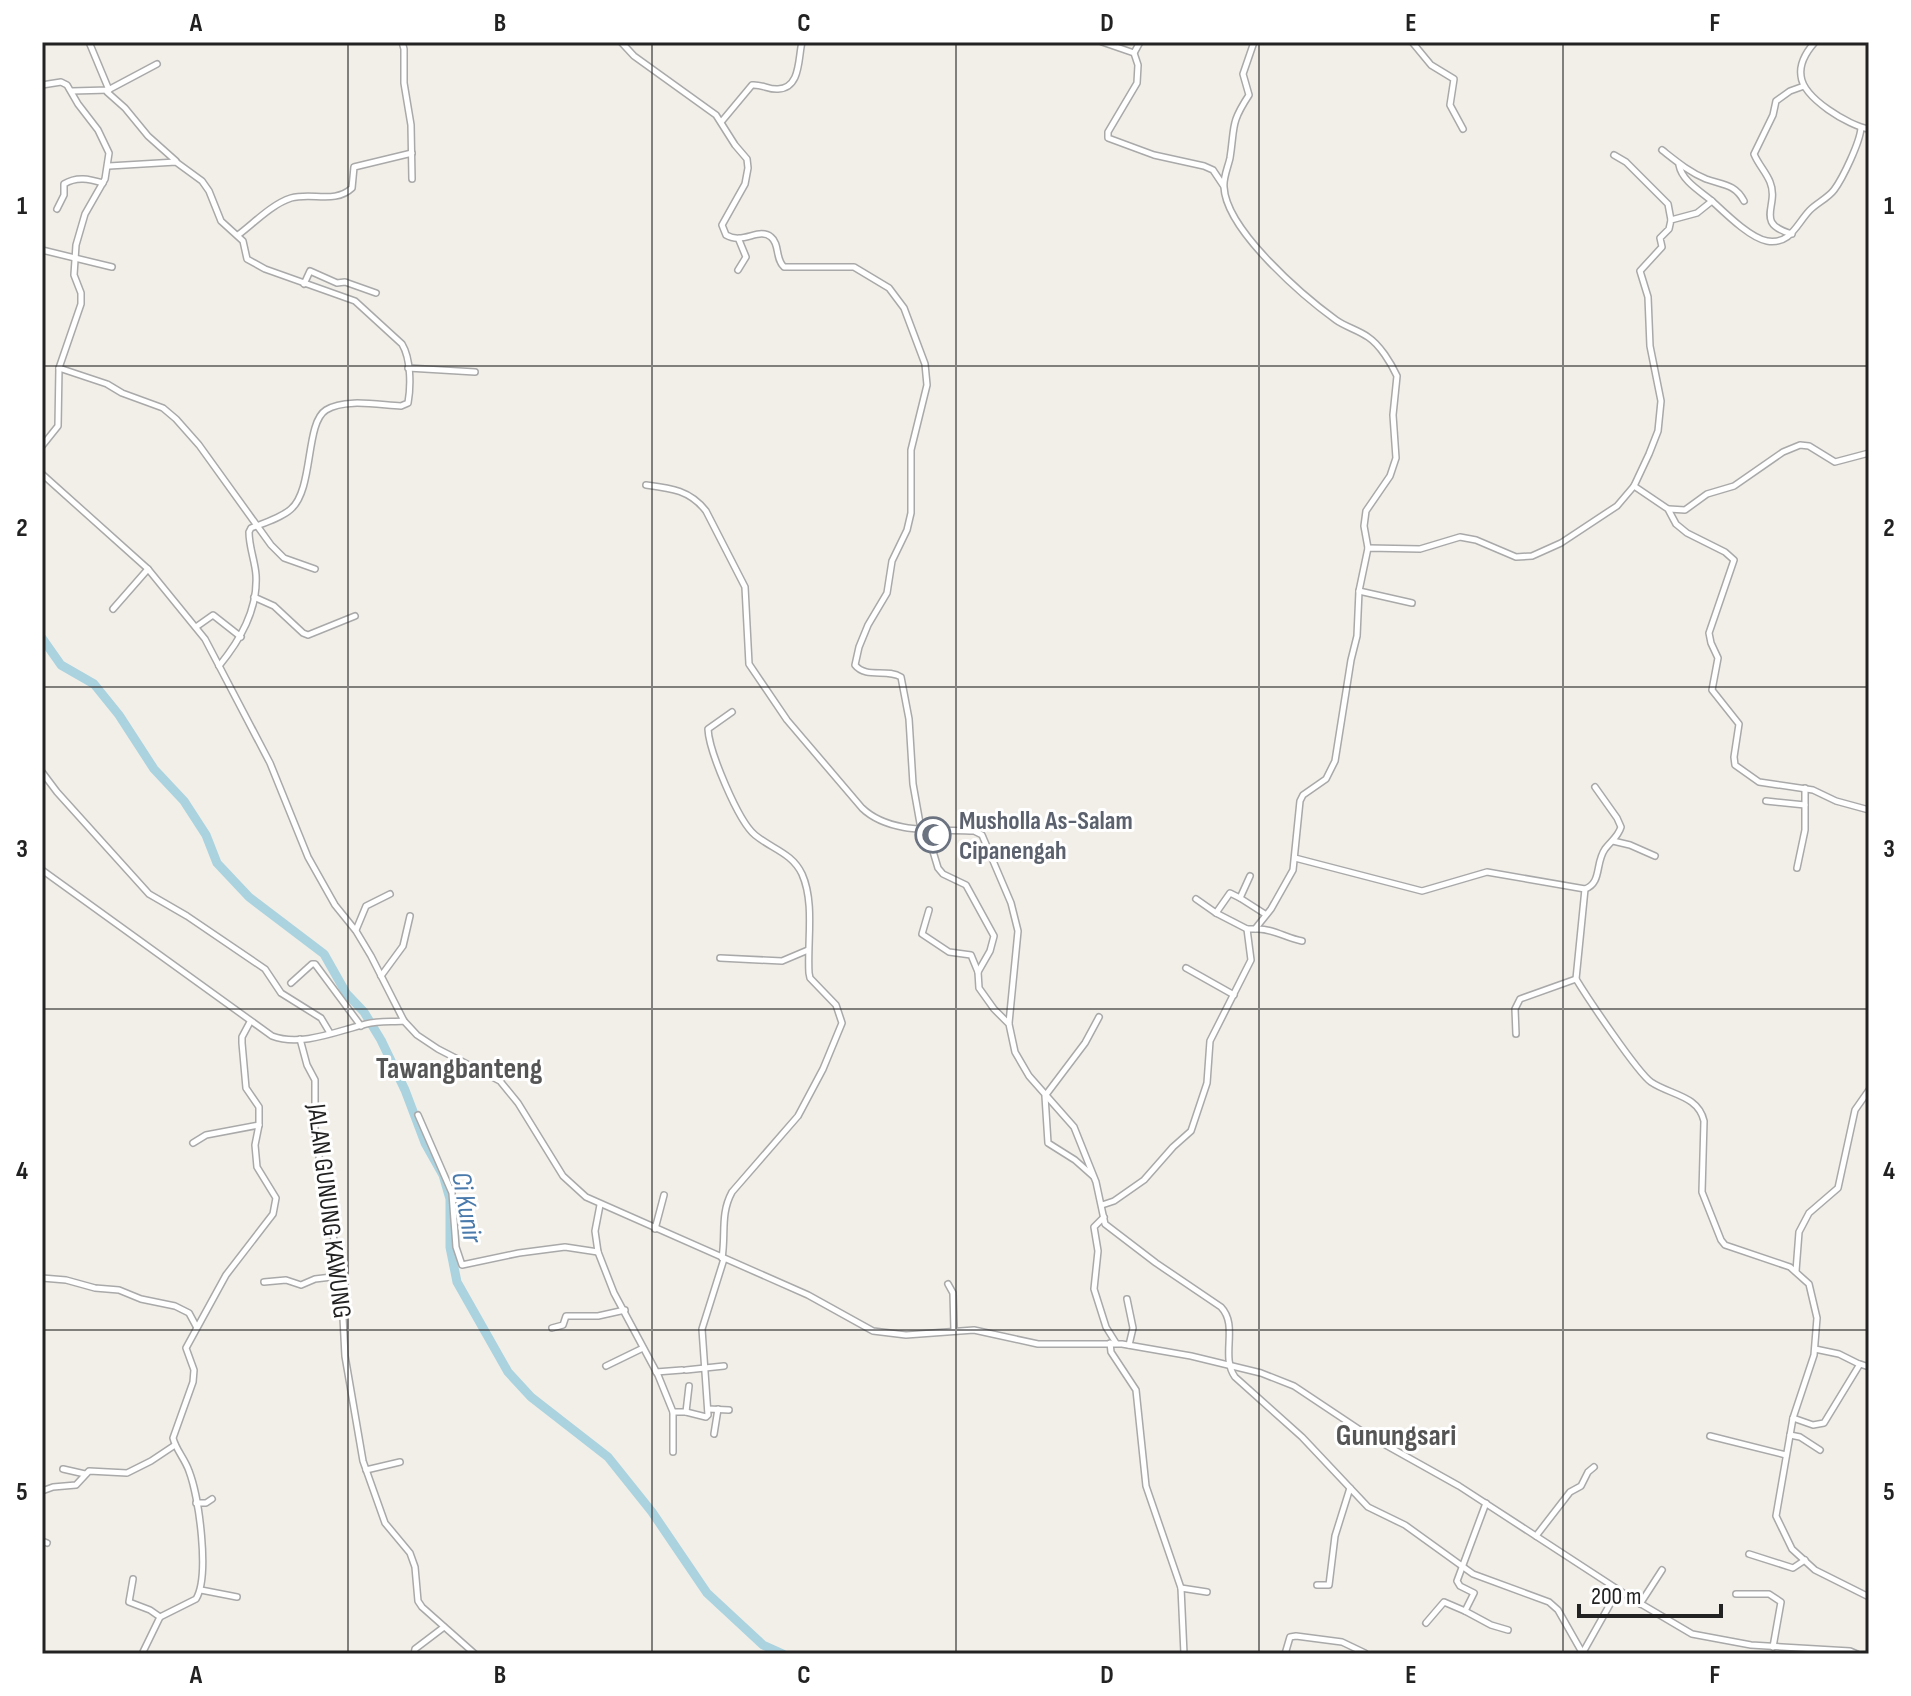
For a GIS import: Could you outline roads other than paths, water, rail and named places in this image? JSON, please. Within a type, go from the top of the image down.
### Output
[{"type":"street","points":[[89,42],[108,91],[148,136],[202,181],[221,221],[243,241],[247,259],[361,305],[402,344],[406,352],[408,403],[339,405],[324,410],[317,422],[298,501],[284,514],[251,528],[248,535],[256,576],[254,597],[241,637],[219,666]]},
{"type":"street","points":[[402,42],[404,83],[411,125],[412,179]]},
{"type":"street","points":[[621,42],[634,56],[722,121],[747,159],[748,168],[741,192],[722,225],[726,235],[739,240],[754,235],[770,236],[774,240],[778,261],[784,267],[854,267],[889,288],[904,308],[925,364],[927,385],[911,450],[911,513],[907,530],[892,561],[887,593],[868,625],[855,665],[865,672],[896,673],[901,677],[909,719],[913,784],[920,825],[938,868],[943,874],[966,885],[994,936],[990,951],[978,972]]},
{"type":"street","points":[[722,121],[752,85],[773,89],[788,85],[798,72],[802,42]]},
{"type":"street","points":[[1102,42],[1134,53]]},
{"type":"street","points":[[1140,42],[1134,53],[1138,80],[1108,132],[1108,138],[1154,155],[1204,166],[1216,173],[1236,219],[1260,253],[1321,308],[1348,328],[1370,338],[1398,379],[1393,415],[1396,458],[1390,476],[1366,511],[1364,526],[1368,548],[1359,591],[1357,636],[1335,761],[1326,779],[1303,795],[1300,801],[1293,870],[1271,909],[1255,929]]},
{"type":"street","points":[[1223,185],[1233,122],[1249,95],[1243,74],[1254,42]]},
{"type":"street","points":[[1412,42],[1431,65],[1454,79],[1450,105],[1463,129]]},
{"type":"street","points":[[1815,42],[1802,65],[1804,86],[1831,111],[1861,128],[1869,129]]},
{"type":"street","points":[[72,91],[108,91],[157,64]]},
{"type":"street","points":[[42,85],[64,83],[72,91],[107,146],[109,166],[80,227],[74,275],[82,299],[59,368],[58,426],[42,446]]},
{"type":"street","points":[[1792,234],[1776,227],[1770,219],[1772,186],[1754,154],[1773,115],[1776,101],[1785,93],[1804,86]]},
{"type":"street","points":[[1679,165],[1682,175],[1736,221],[1764,240],[1782,239],[1792,234],[1807,213],[1835,188],[1860,138],[1861,128]]},
{"type":"street","points":[[1662,150],[1679,165],[1733,187],[1744,201]]},
{"type":"street","points":[[237,235],[294,197],[337,197],[345,194],[352,188],[353,167],[412,153]]},
{"type":"street","points":[[1368,548],[1420,549],[1460,537],[1476,540],[1516,557],[1532,556],[1589,526],[1617,506],[1634,486],[1657,434],[1661,397],[1650,346],[1648,297],[1640,271],[1662,247],[1660,238],[1669,229],[1671,220],[1668,204],[1626,162],[1614,155]]},
{"type":"street","points":[[109,166],[176,162]]},
{"type":"street","points":[[57,209],[64,195],[64,184],[69,181],[80,178],[103,183]]},
{"type":"street","points":[[1671,220],[1697,213],[1712,201]]},
{"type":"street","points":[[738,270],[746,257],[739,240]]},
{"type":"street","points":[[42,250],[112,267]]},
{"type":"street","points":[[304,284],[310,271],[337,283],[345,282],[376,293]]},
{"type":"street","points":[[59,368],[163,408],[199,445],[256,526],[284,558],[315,569]]},
{"type":"street","points":[[408,368],[475,372]]},
{"type":"street","points":[[1668,509],[1685,510],[1702,497],[1734,486],[1783,452],[1800,445],[1809,446],[1835,462],[1869,453]]},
{"type":"street","points":[[42,474],[148,569],[196,627],[270,763],[308,857],[335,905],[356,931],[404,1021],[417,1035],[438,1049],[500,1081],[518,1103],[563,1176],[575,1189],[600,1205],[808,1295],[873,1331],[906,1335],[974,1330],[1038,1344],[1113,1343],[1261,1373],[1294,1386],[1366,1434],[1486,1503],[1640,1604],[1692,1634],[1719,1641],[1857,1654]]},
{"type":"street","points":[[646,485],[684,492],[706,511],[745,587],[749,664],[787,720],[868,814],[899,825],[974,831],[982,835],[1011,903],[1018,931],[1018,957],[1009,1024],[1015,1052],[1045,1096],[1074,1127],[1094,1176],[1109,1229],[1227,1313],[1235,1377],[1302,1437],[1368,1507],[1405,1525],[1485,1580],[1549,1602],[1558,1610],[1583,1654]]},
{"type":"street","points":[[1634,486],[1668,509],[1676,524],[1687,533],[1725,552],[1734,560],[1731,575],[1712,619],[1709,637],[1718,658],[1712,690],[1739,724],[1735,765],[1759,782],[1821,792],[1836,801],[1869,810]]},
{"type":"street","points":[[113,609],[148,569]]},
{"type":"street","points":[[1359,591],[1412,603]]},
{"type":"street","points":[[254,597],[274,606],[308,635],[355,616]]},
{"type":"street","points":[[196,627],[213,615],[241,637]]},
{"type":"street","points":[[673,1412],[706,1417],[708,1409],[701,1337],[723,1259],[723,1216],[727,1202],[798,1116],[841,1029],[836,1005],[810,978],[807,889],[802,873],[791,858],[750,830],[724,782],[711,747],[708,729],[732,712]]},
{"type":"street","points":[[42,772],[149,894],[265,969],[281,993],[321,1018],[330,1033]]},
{"type":"street","points":[[1295,858],[1422,891],[1487,872],[1585,889],[1595,882],[1602,855],[1619,833],[1620,823],[1595,787]]},
{"type":"street","points":[[1797,868],[1805,830],[1805,788]]},
{"type":"street","points":[[1766,801],[1805,805]]},
{"type":"street","points":[[1612,841],[1655,856]]},
{"type":"street","points":[[42,870],[250,1022],[281,1040],[300,1039],[379,1022],[404,1021]]},
{"type":"street","points":[[1240,898],[1250,876]]},
{"type":"street","points":[[1585,889],[1576,979],[1648,1080],[1692,1101],[1702,1112],[1702,1192],[1723,1243],[1796,1271],[1809,1284],[1817,1318],[1815,1349],[1793,1418],[1776,1516],[1792,1549],[1815,1570],[1869,1597]]},
{"type":"street","points":[[1216,913],[1230,893],[1265,914]]},
{"type":"street","points":[[356,931],[366,906],[390,894]]},
{"type":"street","points":[[1196,899],[1247,929],[1269,928],[1282,936],[1302,941]]},
{"type":"street","points":[[929,910],[922,934],[949,952],[971,955],[978,972],[979,988],[1009,1024]]},
{"type":"street","points":[[381,976],[403,946],[410,916]]},
{"type":"street","points":[[1102,1205],[1114,1201],[1144,1180],[1191,1131],[1207,1083],[1210,1041],[1251,960],[1247,929]]},
{"type":"street","points":[[720,958],[782,961],[808,950]]},
{"type":"street","points":[[291,983],[312,964],[317,965],[364,1025]]},
{"type":"street","points":[[1186,968],[1234,995]]},
{"type":"street","points":[[1516,1034],[1515,1009],[1520,999],[1576,979]]},
{"type":"street","points":[[1094,1176],[1048,1143],[1045,1096],[1073,1060],[1099,1017]]},
{"type":"street","points":[[142,1654],[160,1617],[196,1599],[201,1590],[202,1556],[196,1503],[190,1471],[173,1438],[190,1396],[194,1376],[186,1348],[242,1252],[273,1214],[276,1198],[257,1167],[255,1145],[259,1107],[246,1088],[243,1058],[242,1037],[250,1022]]},
{"type":"street","name":"JALAN GUNUNG KAWUNG","points":[[300,1039],[315,1080],[315,1134],[340,1275],[345,1356],[366,1470],[385,1523],[410,1553],[415,1567],[418,1601],[475,1654]]},
{"type":"street","points":[[1796,1271],[1799,1232],[1809,1213],[1838,1188],[1855,1110],[1869,1090]]},
{"type":"street","points":[[418,1115],[451,1187],[456,1247],[462,1265],[565,1247],[598,1252]]},
{"type":"street","points":[[193,1143],[206,1135],[259,1125]]},
{"type":"street","points":[[655,1229],[664,1195]]},
{"type":"street","points":[[600,1205],[595,1231],[598,1252],[614,1293],[656,1372],[673,1412],[673,1452]]},
{"type":"street","points":[[1104,1217],[1094,1227],[1098,1251],[1094,1289],[1113,1343],[1111,1352],[1136,1390],[1146,1486],[1181,1588],[1184,1654]]},
{"type":"street","points":[[264,1282],[286,1280],[301,1285],[314,1279],[340,1275]]},
{"type":"street","points":[[42,1278],[115,1289],[141,1299],[175,1306],[189,1313],[197,1327]]},
{"type":"street","points":[[948,1284],[953,1293],[954,1331]]},
{"type":"street","points":[[1127,1299],[1133,1328],[1129,1345]]},
{"type":"street","points":[[552,1328],[563,1325],[566,1316],[598,1316],[625,1310]]},
{"type":"street","points":[[606,1366],[643,1348]]},
{"type":"street","points":[[1815,1349],[1848,1357],[1869,1367]]},
{"type":"street","points":[[1793,1418],[1813,1425],[1824,1423],[1860,1364]]},
{"type":"street","points":[[656,1372],[724,1366]]},
{"type":"street","points":[[686,1412],[689,1386]]},
{"type":"street","points":[[708,1409],[729,1410]]},
{"type":"street","points":[[714,1434],[718,1409]]},
{"type":"street","points":[[1790,1435],[1800,1437],[1820,1450]]},
{"type":"street","points":[[1710,1436],[1786,1455]]},
{"type":"street","points":[[42,1491],[76,1485],[91,1471],[127,1473],[175,1445]]},
{"type":"street","points":[[366,1470],[400,1462]]},
{"type":"street","points":[[1536,1536],[1594,1467]]},
{"type":"street","points":[[63,1469],[85,1474]]},
{"type":"street","points":[[1317,1585],[1329,1585],[1334,1539],[1350,1488]]},
{"type":"street","points":[[196,1503],[206,1503],[212,1499]]},
{"type":"street","points":[[1465,1611],[1474,1593],[1457,1583],[1486,1503]]},
{"type":"street","points":[[1749,1554],[1793,1568],[1805,1560]]},
{"type":"street","points":[[1640,1604],[1662,1570]]},
{"type":"street","points":[[133,1579],[129,1603],[160,1617]]},
{"type":"street","points":[[1181,1588],[1207,1592]]},
{"type":"street","points":[[201,1590],[237,1597]]},
{"type":"street","points":[[1583,1654],[1618,1590]]},
{"type":"street","points":[[1736,1594],[1770,1595],[1781,1602],[1773,1644]]},
{"type":"street","points":[[1426,1623],[1444,1602],[1508,1630]]},
{"type":"street","points":[[414,1654],[415,1649],[444,1627]]},
{"type":"street","points":[[1285,1654],[1290,1637],[1296,1636],[1342,1642],[1365,1653]]},
{"type":"waterway","name":"Ci Kunir","points":[[42,638],[61,665],[94,684],[119,715],[154,769],[184,801],[206,835],[217,863],[249,897],[324,954],[346,993],[364,1012],[381,1040],[405,1090],[425,1143],[443,1175],[450,1199],[450,1247],[457,1282],[508,1372],[531,1397],[608,1457],[652,1512],[707,1593],[763,1645],[783,1654]]},
{"type":"place","name":"Musholla As-Salam Cipanengah","points":[[933,835]]},
{"type":"district","name":"Tawangbanteng","points":[[459,1068]]},
{"type":"district","name":"Gunungsari","points":[[1396,1435]]}]
